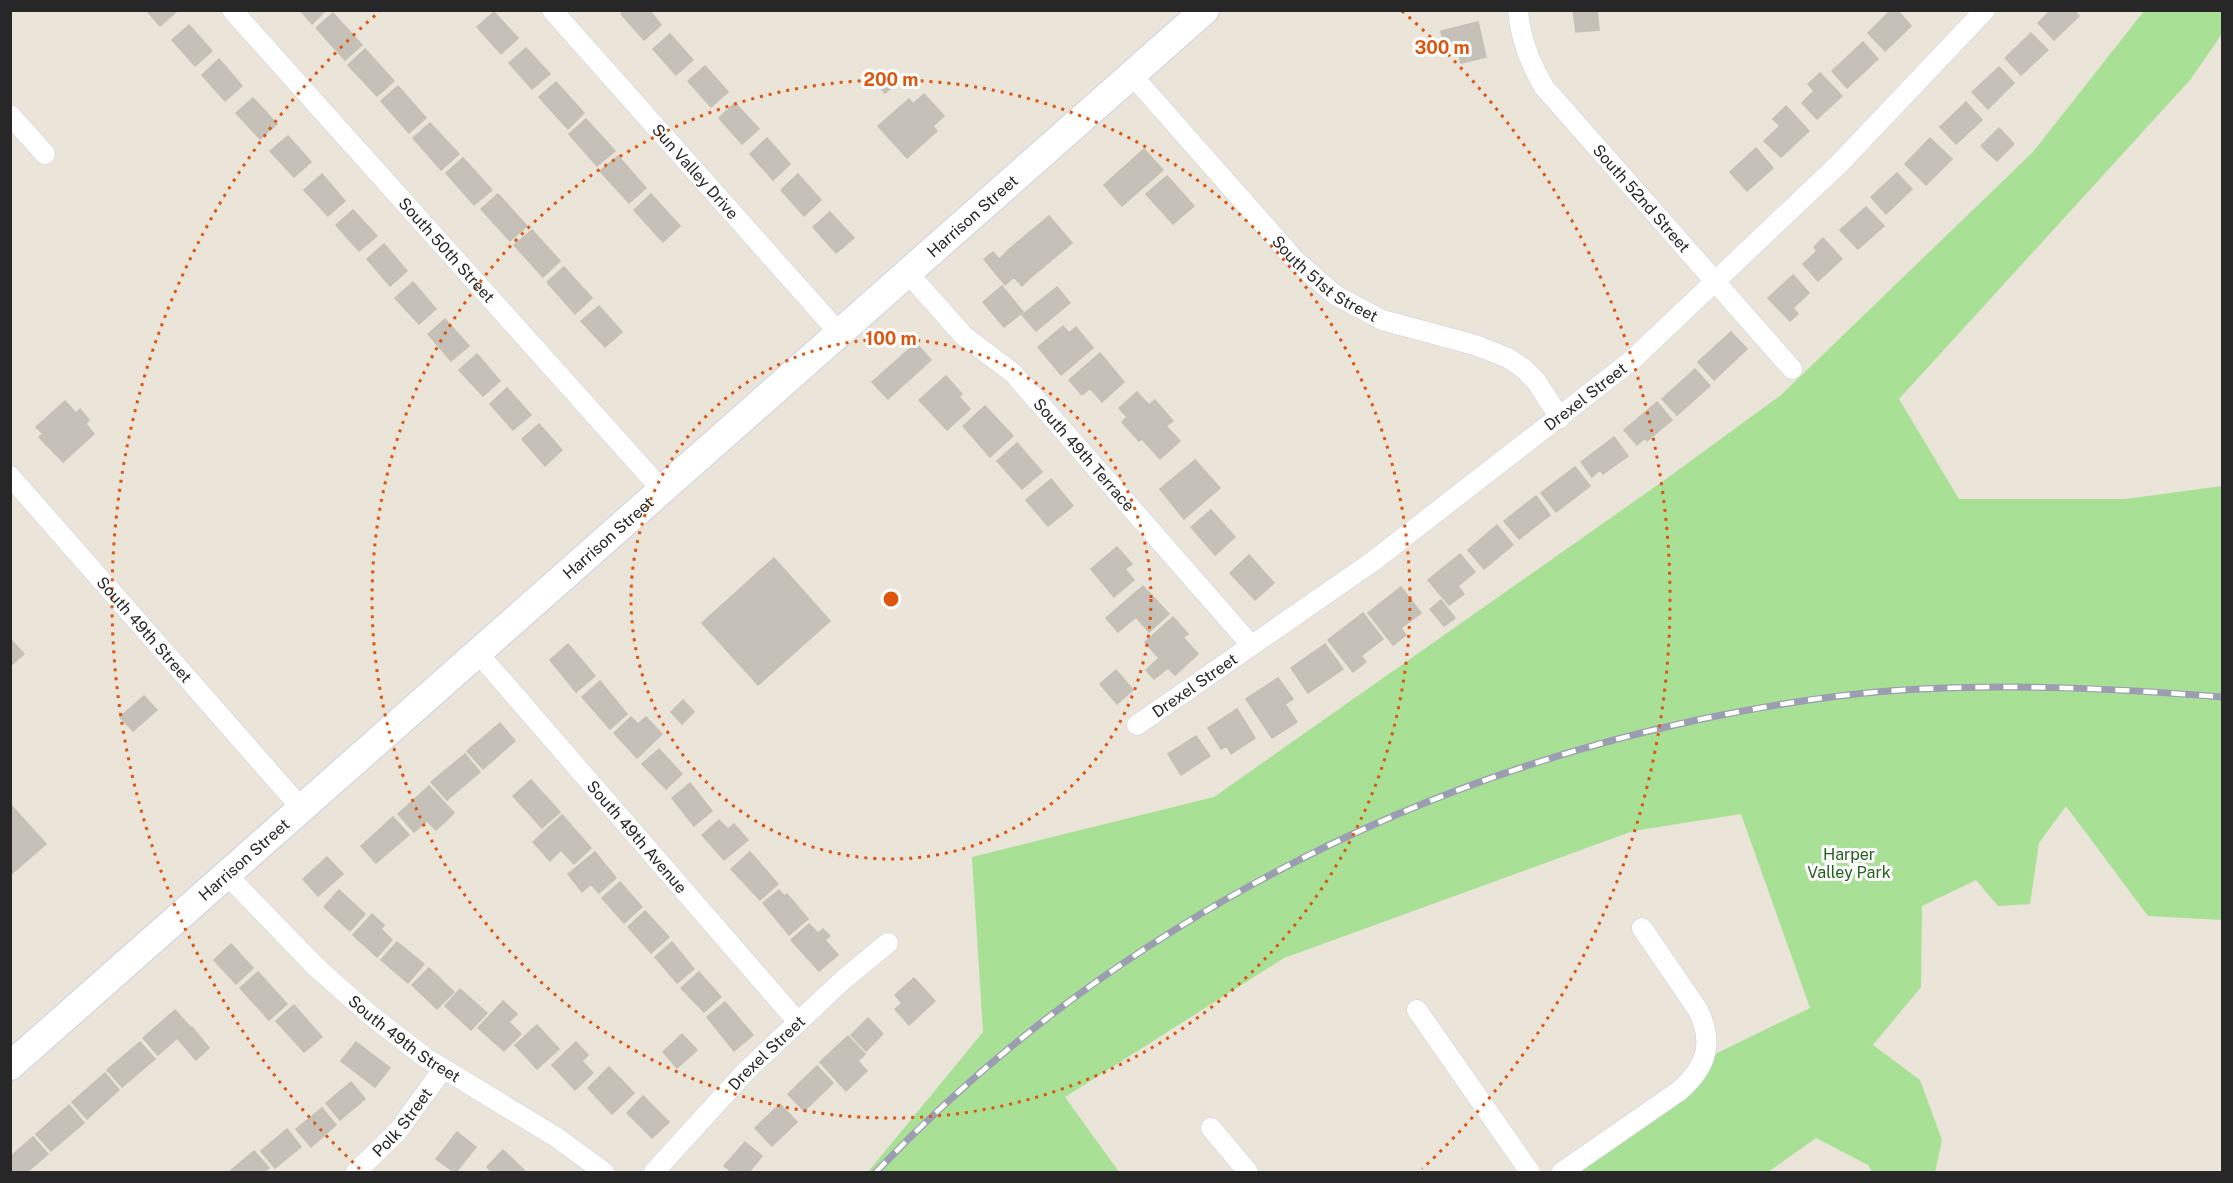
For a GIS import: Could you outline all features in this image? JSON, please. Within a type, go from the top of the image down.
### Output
[{"type":"main road","name":"Harrison Street","points":[[10,1066],[1205,10]]},
{"type":"street","name":"South 50th Street","points":[[232,10],[662,490]]},
{"type":"street","name":"Sun Valley Drive","points":[[552,10],[840,334]]},
{"type":"street","name":"South 52nd Street","points":[[1518,10],[1524,46],[1533,69],[1544,87],[1792,369]]},
{"type":"street","name":"Drexel Street","points":[[1137,725],[1372,562],[1631,362],[1839,164],[1985,10]]},
{"type":"street","name":"South 51st Street","points":[[1132,75],[1296,261],[1335,295],[1382,320],[1475,345],[1508,358],[1536,381],[1560,418]]},
{"type":"street","points":[[10,115],[45,154]]},
{"type":"street","name":"South 49th Terrace","points":[[908,273],[964,336],[1013,373],[1251,645]]},
{"type":"street","name":"South 49th Street","points":[[10,476],[302,808]]},
{"type":"street","name":"South 49th Avenue","points":[[478,653],[797,1021]]},
{"type":"street","name":"South 49th Street","points":[[227,875],[317,968],[369,1014],[444,1069],[556,1137],[604,1173]]},
{"type":"street","points":[[1562,1173],[1691,1081],[1700,1068],[1707,1048],[1705,1024],[1698,1010],[1642,928]]},
{"type":"street","name":"Drexel Street","points":[[654,1173],[746,1071],[797,1021],[888,943]]},
{"type":"street","points":[[1417,1010],[1530,1173]]},
{"type":"street","name":"Polk Street","points":[[356,1173],[398,1131],[444,1069]]},
{"type":"street","points":[[1211,1128],[1248,1173]]},
{"type":"green space","name":"Harper Valley Park","points":[[2144,11],[2222,11],[2222,34],[2190,80],[1899,399],[1959,499],[2125,499],[2222,486],[2222,920],[2148,916],[2066,806],[2039,843],[2030,904],[1998,906],[1976,880],[1922,906],[1921,987],[1873,1045],[1920,1080],[1942,1140],[1935,1172],[1872,1172],[1868,1165],[1816,1138],[1768,1172],[1578,1172],[1690,1095],[1708,1073],[1715,1054],[1810,1008],[1741,814],[1633,831],[1284,958],[1065,1097],[1119,1172],[868,1172],[983,1032],[972,857],[1214,797],[1666,479],[1781,395],[2033,152]]},
{"type":"building","points":[[146,10],[177,10],[177,11],[160,26]]},
{"type":"building","points":[[300,10],[326,10],[312,24]]},
{"type":"building","points":[[624,10],[649,10],[661,25],[644,40],[621,14]]},
{"type":"building","points":[[1573,10],[1597,10],[1599,30],[1576,32]]},
{"type":"building","points":[[1891,10],[1897,10],[1911,26],[1885,51],[1868,33]]},
{"type":"building","points":[[2051,10],[2074,10],[2079,16],[2054,40],[2038,23]]},
{"type":"building","points":[[494,12],[518,38],[501,54],[477,27]]},
{"type":"building","points":[[333,13],[362,45],[345,60],[316,28]]},
{"type":"building","points":[[1478,22],[1486,57],[1461,63],[1457,48],[1445,51],[1441,31]]},
{"type":"building","points":[[189,25],[212,51],[195,66],[172,40]]},
{"type":"building","points":[[2031,33],[2048,50],[2021,75],[2005,58]]},
{"type":"building","points":[[670,34],[693,60],[676,75],[653,49]]},
{"type":"building","points":[[1863,42],[1878,59],[1847,88],[1832,71]]},
{"type":"building","points":[[526,48],[550,74],[532,89],[509,63]]},
{"type":"building","points":[[365,49],[394,81],[377,96],[348,65]]},
{"type":"building","points":[[219,59],[242,86],[225,101],[202,75]]},
{"type":"building","points":[[705,66],[728,92],[711,107],[688,81]]},
{"type":"building","points":[[1999,67],[2014,83],[1988,109],[1972,92]]},
{"type":"building","points":[[881,72],[894,86],[885,93],[872,79]]},
{"type":"building","points":[[1820,73],[1842,96],[1817,119],[1802,103],[1814,91],[1808,84]]},
{"type":"building","points":[[556,82],[584,113],[568,129],[539,97]]},
{"type":"building","points":[[398,86],[426,118],[409,133],[381,101]]},
{"type":"building","points":[[924,94],[944,116],[933,126],[937,131],[907,158],[878,126],[909,99],[913,104]]},
{"type":"building","points":[[253,98],[277,124],[260,139],[236,113]]},
{"type":"building","points":[[1966,102],[1982,120],[1956,144],[1940,127]]},
{"type":"building","points":[[735,103],[759,129],[742,144],[719,118]]},
{"type":"building","points":[[1786,106],[1809,131],[1781,157],[1764,141],[1780,126],[1773,119]]},
{"type":"building","points":[[586,119],[615,151],[597,166],[569,134]]},
{"type":"building","points":[[430,123],[459,154],[441,170],[413,138]]},
{"type":"building","points":[[1999,128],[2014,144],[1997,161],[1981,146]]},
{"type":"building","points":[[288,136],[311,162],[294,177],[270,151]]},
{"type":"building","points":[[767,138],[790,164],[773,180],[750,154]]},
{"type":"building","points":[[1930,138],[1952,159],[1926,185],[1905,164]]},
{"type":"building","points":[[1756,148],[1773,168],[1747,191],[1730,172]]},
{"type":"building","points":[[1144,149],[1163,170],[1122,206],[1104,185]]},
{"type":"building","points":[[618,156],[646,188],[629,203],[600,171]]},
{"type":"building","points":[[463,158],[492,190],[474,205],[446,173]]},
{"type":"building","points":[[1897,173],[1912,189],[1886,214],[1871,197]]},
{"type":"building","points":[[322,174],[345,201],[328,216],[304,190]]},
{"type":"building","points":[[798,174],[821,200],[804,216],[781,190]]},
{"type":"building","points":[[1167,176],[1194,206],[1173,224],[1146,194]]},
{"type":"building","points":[[498,194],[527,226],[510,241],[481,209]]},
{"type":"building","points":[[651,194],[680,226],[663,242],[634,210]]},
{"type":"building","points":[[1866,207],[1884,226],[1858,249],[1840,230]]},
{"type":"building","points":[[353,210],[377,236],[359,251],[336,225]]},
{"type":"building","points":[[830,212],[854,238],[836,253],[813,227]]},
{"type":"building","points":[[1049,216],[1072,243],[1030,278],[1007,251]]},
{"type":"building","points":[[532,230],[560,261],[543,277],[514,245]]},
{"type":"building","points":[[1823,238],[1842,259],[1818,281],[1803,264],[1817,251],[1814,247]]},
{"type":"building","points":[[384,244],[407,271],[390,286],[367,259]]},
{"type":"building","points":[[993,252],[999,259],[1007,252],[1029,279],[1022,286],[1014,277],[1005,285],[984,259]]},
{"type":"building","points":[[564,267],[592,298],[575,314],[547,282]]},
{"type":"building","points":[[1793,275],[1809,293],[1793,308],[1798,314],[1790,321],[1768,298]]},
{"type":"building","points":[[413,282],[436,309],[419,324],[395,298]]},
{"type":"building","points":[[1002,286],[1023,312],[1004,327],[983,302]]},
{"type":"building","points":[[1057,287],[1070,303],[1036,331],[1022,315]]},
{"type":"building","points":[[599,306],[622,332],[605,347],[581,321]]},
{"type":"building","points":[[445,319],[469,346],[451,361],[428,334]]},
{"type":"building","points":[[1063,326],[1069,333],[1076,327],[1093,348],[1061,375],[1038,347]]},
{"type":"building","points":[[1731,332],[1747,349],[1714,380],[1698,362]]},
{"type":"building","points":[[916,343],[931,360],[888,399],[872,382]]},
{"type":"building","points":[[1100,353],[1124,382],[1102,402],[1090,388],[1082,395],[1069,380]]},
{"type":"building","points":[[477,354],[500,381],[483,396],[459,370]]},
{"type":"building","points":[[1695,369],[1710,386],[1677,415],[1662,399]]},
{"type":"building","points":[[946,376],[962,394],[959,397],[970,409],[947,430],[919,400]]},
{"type":"building","points":[[507,388],[531,415],[513,430],[490,404]]},
{"type":"building","points":[[1137,392],[1149,405],[1155,400],[1173,421],[1166,426],[1180,441],[1160,459],[1122,422],[1127,417],[1119,408]]},
{"type":"building","points":[[65,401],[76,413],[80,409],[89,420],[86,424],[94,434],[63,462],[39,437],[43,434],[36,427]]},
{"type":"building","points":[[1657,402],[1672,420],[1647,441],[1645,438],[1637,445],[1624,430]]},
{"type":"building","points":[[985,406],[1013,436],[990,457],[963,426]]},
{"type":"building","points":[[539,424],[562,450],[545,466],[522,439]]},
{"type":"building","points":[[1614,437],[1628,456],[1603,474],[1600,470],[1592,477],[1581,462]]},
{"type":"building","points":[[1017,443],[1042,472],[1022,489],[997,461]]},
{"type":"building","points":[[1195,460],[1220,488],[1184,519],[1160,489]]},
{"type":"building","points":[[1575,467],[1590,486],[1556,512],[1541,493]]},
{"type":"building","points":[[1051,479],[1073,506],[1048,526],[1026,500]]},
{"type":"building","points":[[1536,496],[1550,515],[1519,539],[1504,521]]},
{"type":"building","points":[[1211,510],[1235,537],[1215,555],[1191,527]]},
{"type":"building","points":[[1497,525],[1513,545],[1484,569],[1468,550]]},
{"type":"building","points":[[1117,547],[1132,564],[1125,569],[1134,580],[1114,597],[1091,569]]},
{"type":"building","points":[[1460,554],[1475,572],[1458,586],[1464,594],[1449,605],[1428,580]]},
{"type":"building","points":[[1249,555],[1274,583],[1255,600],[1230,573]]},
{"type":"building","points":[[774,558],[830,621],[758,685],[702,623]]},
{"type":"building","points":[[1143,586],[1169,614],[1149,632],[1136,617],[1118,632],[1106,618]]},
{"type":"building","points":[[1401,587],[1421,613],[1401,628],[1406,635],[1393,645],[1368,613]]},
{"type":"building","points":[[1441,600],[1455,618],[1444,626],[1430,609]]},
{"type":"building","points":[[1363,613],[1383,639],[1361,656],[1366,662],[1353,672],[1328,640]]},
{"type":"building","points":[[1173,617],[1188,634],[1183,637],[1198,654],[1175,675],[1168,668],[1154,679],[1146,670],[1159,658],[1145,642]]},
{"type":"building","points":[[10,639],[24,654],[10,666]]},
{"type":"building","points":[[568,644],[595,676],[576,692],[550,660]]},
{"type":"building","points":[[1325,644],[1343,669],[1308,693],[1291,668]]},
{"type":"building","points":[[1116,670],[1133,690],[1117,704],[1100,684]]},
{"type":"building","points":[[1278,678],[1293,699],[1285,704],[1297,722],[1272,738],[1246,699]]},
{"type":"building","points":[[600,681],[627,714],[610,729],[582,697]]},
{"type":"building","points":[[144,696],[157,710],[133,731],[120,717]]},
{"type":"building","points":[[683,700],[694,712],[682,724],[671,712]]},
{"type":"building","points":[[1237,709],[1255,738],[1231,754],[1227,746],[1221,749],[1208,728]]},
{"type":"building","points":[[631,717],[638,724],[646,717],[662,734],[637,758],[614,733]]},
{"type":"building","points":[[500,723],[515,741],[483,769],[467,751]]},
{"type":"building","points":[[1196,736],[1210,756],[1181,775],[1168,754]]},
{"type":"building","points":[[659,749],[682,774],[666,789],[642,764]]},
{"type":"building","points":[[465,754],[480,772],[447,800],[431,782]]},
{"type":"building","points":[[531,780],[560,812],[542,828],[513,796]]},
{"type":"building","points":[[690,783],[712,811],[694,826],[672,798]]},
{"type":"building","points":[[429,786],[454,813],[436,830],[427,821],[414,832],[398,814]]},
{"type":"building","points":[[10,804],[46,844],[10,875]]},
{"type":"building","points":[[562,815],[591,848],[574,864],[561,850],[550,861],[533,842]]},
{"type":"building","points":[[393,817],[409,835],[376,863],[361,846]]},
{"type":"building","points":[[719,820],[728,829],[734,824],[748,840],[724,860],[702,835]]},
{"type":"building","points":[[595,852],[616,878],[599,893],[591,884],[582,892],[568,874]]},
{"type":"building","points":[[750,852],[778,884],[760,900],[731,869]]},
{"type":"building","points":[[327,857],[343,874],[318,896],[303,879]]},
{"type":"building","points":[[620,882],[642,907],[624,923],[602,898]]},
{"type":"building","points":[[339,890],[365,914],[350,931],[324,907]]},
{"type":"building","points":[[779,890],[784,896],[787,894],[808,919],[789,935],[763,903]]},
{"type":"building","points":[[645,911],[669,937],[651,953],[628,927]]},
{"type":"building","points":[[372,914],[384,925],[381,929],[392,940],[377,957],[353,935]]},
{"type":"building","points":[[809,924],[818,933],[823,929],[830,936],[825,940],[838,955],[819,971],[791,940]]},
{"type":"building","points":[[397,942],[424,964],[408,983],[381,960]]},
{"type":"building","points":[[672,942],[694,969],[677,983],[655,957]]},
{"type":"building","points":[[231,944],[253,968],[236,984],[214,960]]},
{"type":"building","points":[[429,968],[454,992],[437,1009],[412,985]]},
{"type":"building","points":[[258,972],[287,1004],[269,1020],[240,988]]},
{"type":"building","points":[[699,972],[721,997],[704,1012],[681,988]]},
{"type":"building","points":[[914,978],[935,1001],[909,1025],[895,1009],[902,1003],[895,995]]},
{"type":"building","points":[[460,989],[487,1013],[471,1030],[445,1006]]},
{"type":"building","points":[[503,1001],[517,1014],[509,1022],[521,1034],[504,1051],[478,1028]]},
{"type":"building","points":[[725,1002],[753,1035],[734,1051],[707,1017]]},
{"type":"building","points":[[294,1005],[322,1037],[304,1052],[276,1021]]},
{"type":"building","points":[[175,1010],[190,1027],[158,1055],[143,1038]]},
{"type":"building","points":[[868,1018],[883,1034],[866,1051],[851,1035]]},
{"type":"building","points":[[537,1025],[559,1049],[537,1069],[515,1045]]},
{"type":"building","points":[[192,1027],[209,1048],[196,1060],[178,1039]]},
{"type":"building","points":[[682,1034],[697,1050],[677,1068],[663,1052]]},
{"type":"building","points":[[848,1036],[865,1054],[858,1061],[867,1071],[846,1091],[820,1062]]},
{"type":"building","points":[[140,1042],[155,1059],[122,1087],[107,1070]]},
{"type":"building","points":[[356,1042],[390,1068],[375,1087],[341,1061]]},
{"type":"building","points":[[576,1042],[588,1055],[582,1061],[593,1073],[575,1090],[552,1065]]},
{"type":"building","points":[[817,1066],[833,1083],[804,1111],[788,1094]]},
{"type":"building","points":[[609,1067],[634,1093],[612,1114],[588,1088]]},
{"type":"building","points":[[105,1073],[119,1090],[87,1119],[72,1102]]},
{"type":"building","points":[[351,1082],[365,1099],[340,1120],[326,1103]]},
{"type":"building","points":[[643,1096],[669,1122],[652,1138],[627,1113]]},
{"type":"building","points":[[780,1104],[797,1122],[772,1146],[755,1128]]},
{"type":"building","points":[[69,1105],[84,1123],[51,1151],[36,1134]]},
{"type":"building","points":[[322,1108],[336,1125],[311,1147],[296,1129]]},
{"type":"building","points":[[287,1129],[301,1147],[275,1168],[261,1151]]},
{"type":"building","points":[[457,1132],[476,1147],[454,1172],[436,1159]]},
{"type":"building","points":[[33,1137],[48,1154],[27,1172],[10,1172],[10,1157]]},
{"type":"building","points":[[745,1142],[762,1156],[749,1172],[732,1172],[724,1166]]},
{"type":"building","points":[[503,1150],[526,1172],[492,1172],[487,1167]]},
{"type":"building","points":[[254,1151],[269,1168],[263,1172],[229,1172]]},
{"type":"railway","points":[[876,1172],[961,1089],[1053,1014],[1150,945],[1252,885],[1359,831],[1469,786],[1582,749],[1697,720],[1768,706],[1840,696],[1888,691],[2014,687],[2139,691],[2222,697]]}]
